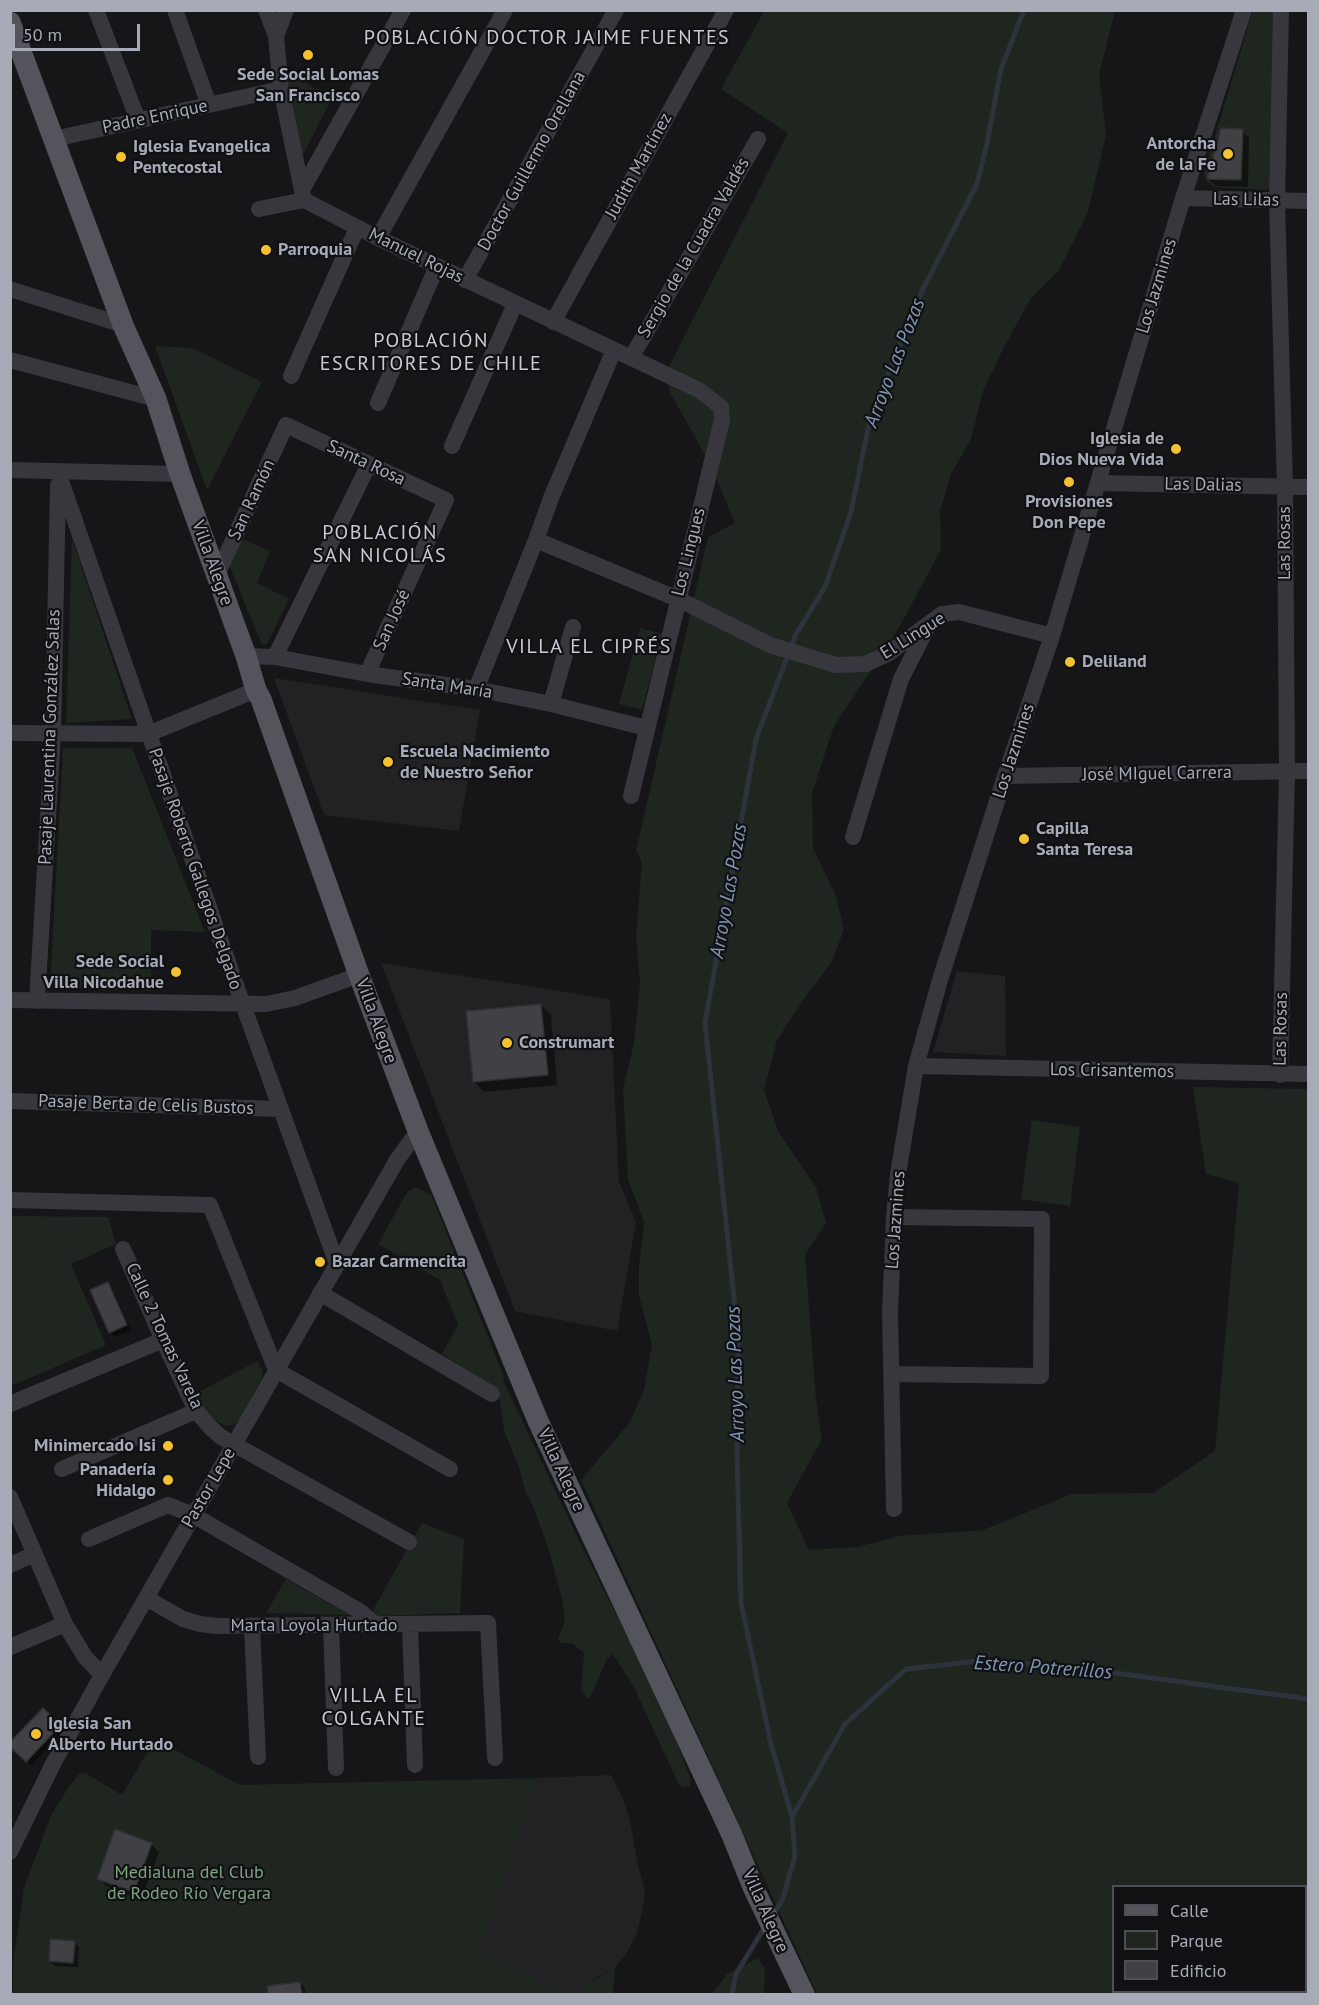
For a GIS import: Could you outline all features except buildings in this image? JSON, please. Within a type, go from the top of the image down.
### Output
[{"type":"main road","name":"Villa Alegre","points":[[10,22],[123,325],[156,399],[256,690],[418,1131],[538,1421],[723,1814],[753,1887],[804,1995]]},
{"type":"street","points":[[96,10],[138,120]]},
{"type":"street","points":[[175,10],[209,105]]},
{"type":"street","points":[[266,10],[276,36],[281,89],[304,194]]},
{"type":"street","points":[[276,36],[286,10]]},
{"type":"street","points":[[259,209],[304,194],[403,10]]},
{"type":"street","points":[[378,238],[505,10]]},
{"type":"street","name":"Doctor Guillermo Orellana","points":[[465,280],[616,10]]},
{"type":"street","name":"Judith Martínez","points":[[553,322],[726,10]]},
{"type":"street","name":"Los Jazmines","points":[[894,1509],[891,1312],[894,1217],[898,1174],[916,1066],[940,980],[1052,636],[1183,198],[1244,10]]},
{"type":"street","name":"Las Rosas","points":[[1280,1075],[1287,771],[1285,487],[1277,201],[1281,10]]},
{"type":"street","name":"Padre Enrique","points":[[54,139],[281,89]]},
{"type":"street","name":"Sergio de la Cuadra Valdés","points":[[631,358],[758,139]]},
{"type":"street","name":"Manuel Rojas","points":[[304,194],[357,228],[631,358]]},
{"type":"street","name":"Las Lilas","points":[[1183,198],[1308,201]]},
{"type":"street","points":[[291,375],[357,228]]},
{"type":"street","points":[[378,403],[436,266]]},
{"type":"street","points":[[10,289],[123,325]]},
{"type":"street","points":[[452,446],[515,304]]},
{"type":"street","points":[[476,689],[551,498],[614,350]]},
{"type":"street","name":"Los Lingues","points":[[631,358],[699,390],[721,407],[722,420],[631,796]]},
{"type":"street","points":[[10,360],[156,399]]},
{"type":"street","name":"Santa Rosa","points":[[286,425],[446,500]]},
{"type":"street","name":"San Ramón","points":[[217,575],[286,425]]},
{"type":"street","points":[[275,657],[369,464]]},
{"type":"street","points":[[10,470],[180,474]]},
{"type":"street","name":"Pasaje Roberto Gallegos Delgado","points":[[58,472],[242,1002],[337,1264]]},
{"type":"street","name":"Pasaje Laurentina González Salas","points":[[37,1001],[52,734],[58,472]]},
{"type":"street","name":"Las Dalias","points":[[1098,483],[1308,487]]},
{"type":"street","name":"San José","points":[[367,674],[446,500]]},
{"type":"street","name":"El Lingue","points":[[536,540],[678,599],[770,645],[836,665],[866,664],[889,653],[942,614],[958,612],[1052,636]]},
{"type":"street","points":[[853,837],[901,679],[929,624]]},
{"type":"street","points":[[551,704],[573,627]]},
{"type":"street","name":"Santa María","points":[[246,656],[275,657],[367,674],[476,689],[551,704],[646,728]]},
{"type":"street","points":[[10,733],[148,734],[256,690]]},
{"type":"street","name":"José MIguel Carrera","points":[[1005,776],[1308,771]]},
{"type":"street","points":[[10,1000],[266,1004],[295,998],[359,975]]},
{"type":"street","name":"Los Crisantemos","points":[[916,1066],[1308,1074]]},
{"type":"street","name":"Pasaje Berta de Celis Bustos","points":[[10,1101],[281,1109]]},
{"type":"street","name":"Pastor Lepe","points":[[10,1852],[52,1766],[102,1675],[396,1160],[418,1131]]},
{"type":"street","points":[[10,1200],[210,1205],[276,1370],[450,1469]]},
{"type":"street","points":[[892,1374],[1041,1376],[1042,1219],[894,1217]]},
{"type":"street","name":"Calle 2 Tomas Varela","points":[[123,1249],[196,1411],[221,1437],[409,1542]]},
{"type":"street","points":[[321,1293],[492,1394]]},
{"type":"street","points":[[10,1404],[163,1340]]},
{"type":"street","points":[[62,1468],[196,1411]]},
{"type":"street","points":[[10,1497],[65,1624],[85,1657],[102,1675]]},
{"type":"street","points":[[89,1539],[168,1504],[193,1515],[361,1612],[376,1625]]},
{"type":"street","points":[[10,1565],[35,1554]]},
{"type":"street","name":"Marta Loyola Hurtado","points":[[146,1598],[183,1619],[200,1624],[252,1627],[488,1623],[495,1758]]},
{"type":"street","points":[[10,1647],[65,1624]]},
{"type":"street","points":[[331,1625],[336,1768]]},
{"type":"street","points":[[410,1625],[416,1765]]},
{"type":"street","points":[[252,1627],[258,1757]]},
{"type":"shaded area","name":"Escuela Nacimiento de Nuestro Señor","points":[[274,678],[480,710],[459,831],[324,815]]},
{"type":"shaded area","points":[[381,963],[610,999],[619,1182],[636,1222],[617,1331],[515,1311]]},
{"type":"shaded area","points":[[957,971],[1005,976],[1006,1056],[933,1052]]},
{"type":"shaded area","points":[[611,1775],[630,1820],[645,1891],[643,1908],[636,1936],[624,1957],[615,1967],[577,1991],[563,1994],[479,1953],[538,1778]]},
{"type":"green space","points":[[764,11],[1115,11],[1099,75],[1106,135],[1088,212],[1059,270],[1031,298],[983,391],[971,439],[951,474],[940,511],[941,550],[896,633],[834,726],[812,793],[813,848],[836,896],[844,930],[831,963],[777,1040],[764,1090],[779,1133],[816,1187],[826,1223],[805,1255],[816,1400],[822,1439],[787,1503],[809,1550],[857,1547],[900,1536],[983,1530],[1072,1494],[1153,1493],[1215,1451],[1239,1183],[1206,1174],[1193,1087],[1308,1089],[1308,1928],[1307,1885],[1112,1885],[1112,1993],[1139,1994],[817,1994],[581,1480],[630,1422],[644,1390],[652,1345],[639,1295],[639,1266],[644,1222],[628,1179],[623,1089],[634,1043],[640,983],[636,936],[642,862],[636,851],[708,537],[735,523],[711,466],[671,394],[664,376],[788,133],[721,89]]},
{"type":"green space","points":[[1253,11],[1273,11],[1274,182],[1272,187],[1266,190],[1215,187],[1206,181],[1204,172]]},
{"type":"green space","points":[[288,70],[331,100],[303,155],[297,152]]},
{"type":"green space","points":[[155,346],[192,348],[262,382],[207,490]]},
{"type":"green space","points":[[240,538],[270,551],[257,583],[289,599],[267,644],[262,645],[229,565]]},
{"type":"green space","points":[[72,539],[132,719],[66,723]]},
{"type":"green space","points":[[640,628],[662,634],[642,710],[619,704]]},
{"type":"green space","points":[[63,748],[132,748],[205,932],[151,930],[151,991],[50,987]]},
{"type":"green space","points":[[1032,1120],[1080,1127],[1070,1206],[1021,1199]]},
{"type":"green space","points":[[417,1187],[432,1196],[504,1377],[503,1380],[582,1547],[663,1707],[691,1780],[690,1786],[683,1787],[678,1783],[633,1685],[613,1654],[607,1659],[589,1699],[581,1691],[584,1653],[573,1644],[561,1643],[558,1639],[565,1622],[563,1603],[550,1554],[504,1431],[499,1390],[442,1354],[458,1325],[440,1280],[378,1244],[406,1194]]},
{"type":"green space","points":[[11,1216],[108,1217],[116,1244],[71,1264],[106,1345],[11,1386]]},
{"type":"green space","points":[[257,1361],[263,1372],[262,1378],[240,1420],[233,1425],[226,1426],[206,1416],[195,1394]]},
{"type":"green space","points":[[422,1523],[464,1539],[460,1613],[377,1616],[373,1610]]},
{"type":"green space","points":[[286,1579],[349,1615],[266,1613]]},
{"type":"green space","name":"Medialuna del Club de Rodeo Río Vergara","points":[[155,1739],[240,1785],[538,1778],[480,1952],[563,1994],[13,1994],[13,1963],[24,1888],[51,1815],[80,1773],[87,1774],[122,1795]]},
{"type":"green space","points":[[1308,1951],[1308,1994],[1249,1994],[1307,1993]]},
{"type":"green space","points":[[758,1958],[765,1969],[764,1994],[712,1994],[727,1974]]},
{"type":"green space","points":[[615,1967],[613,1994],[567,1994],[596,1980]]},
{"type":"waterway","name":"Arroyo Las Pozas","points":[[792,1817],[771,1744],[741,1603],[737,1456],[738,1336],[705,1023],[756,739],[796,634],[825,587],[851,512],[870,419],[922,291],[977,184],[1001,69],[1024,10]]},
{"type":"waterway","name":"Estero Potrerillos","points":[[773,1915],[783,1898],[795,1856],[792,1817],[845,1724],[906,1669],[979,1661],[1063,1666],[1308,1699]]},
{"type":"waterway","name":"Estero Potrerillos","points":[[732,1994],[736,1974],[766,1925]]},
{"type":"place","name":"Sede Social Lomas San Francisco","points":[[308,55]]},
{"type":"place","name":"Antorcha de la Fe","points":[[1228,154]]},
{"type":"place","name":"Iglesia Evangelica Pentecostal","points":[[121,157]]},
{"type":"place","name":"Parroquia","points":[[266,250]]},
{"type":"place","name":"Iglesia de Dios Nueva Vida","points":[[1176,449]]},
{"type":"place","name":"Provisiones Don Pepe","points":[[1069,482]]},
{"type":"place","name":"Deliland","points":[[1070,662]]},
{"type":"place","name":"Escuela Nacimiento de Nuestro Señor","points":[[388,762]]},
{"type":"place","name":"Capilla Santa Teresa","points":[[1024,839]]},
{"type":"place","name":"Sede Social Villa Nicodahue","points":[[176,972]]},
{"type":"place","name":"Construmart","points":[[507,1043]]},
{"type":"place","name":"Bazar Carmencita","points":[[320,1262]]},
{"type":"place","name":"Minimercado Isi","points":[[168,1446]]},
{"type":"place","name":"Panadería Hidalgo","points":[[168,1480]]},
{"type":"place","name":"Iglesia San Alberto Hurtado","points":[[36,1734]]},
{"type":"district","name":"POBLACIÓN DOCTOR JAIME FUENTES","points":[[547,38]]},
{"type":"district","name":"POBLACIÓN ESCRITORES DE CHILE","points":[[431,352]]},
{"type":"district","name":"POBLACIÓN SAN NICOLÁS","points":[[380,544]]},
{"type":"district","name":"VILLA EL CIPRÉS","points":[[589,647]]},
{"type":"district","name":"VILLA EL COLGANTE","points":[[374,1708]]}]
